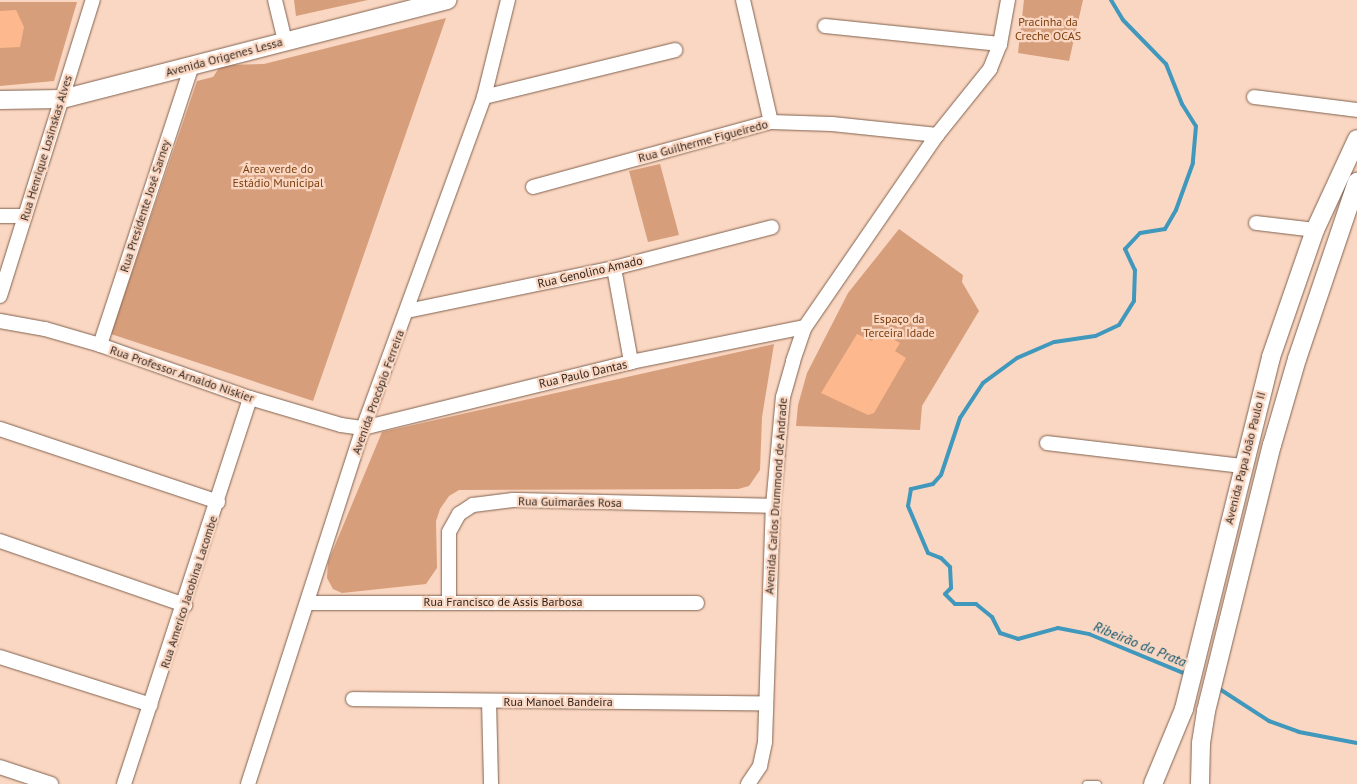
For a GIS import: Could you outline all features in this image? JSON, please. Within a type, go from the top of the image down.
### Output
[{"type":"street","name":"Rua Henrique Losinskas Alves","points":[[0,296],[93,0]]},
{"type":"street","points":[[275,0],[284,41]]},
{"type":"street","name":"Avenida Origenes Lessa","points":[[0,100],[62,99],[191,68],[284,41],[447,0]]},
{"type":"street","name":"Avenida Procópio Ferreira","points":[[248,784],[363,428],[408,311],[484,97],[508,0]]},
{"type":"street","points":[[743,0],[771,122]]},
{"type":"street","name":"Avenida Carlos Drummond de Andrade","points":[[748,784],[760,766],[765,742],[764,703],[773,506],[783,397],[805,327],[937,135],[976,90],[990,70],[1000,44],[1008,0]]},
{"type":"street","points":[[825,26],[1000,44]]},
{"type":"street","points":[[484,97],[675,50]]},
{"type":"street","name":"Rua Presidente José Sarney","points":[[100,345],[191,68]]},
{"type":"street","points":[[1254,97],[1357,110]]},
{"type":"street","name":"Rua Guilherme Figueiredo","points":[[533,187],[771,122],[832,124],[937,135]]},
{"type":"street","name":"Avenida Papa João Paulo II","points":[[1153,784],[1184,709],[1242,466],[1271,357],[1315,230],[1357,139]]},
{"type":"street","name":"Avenida Papa João Paulo II","points":[[1200,784],[1201,743],[1206,711],[1272,445],[1297,359],[1357,182]]},
{"type":"street","points":[[0,216],[25,216]]},
{"type":"street","points":[[1256,223],[1315,230]]},
{"type":"street","name":"Rua Genolino Amado","points":[[408,311],[614,268],[772,227]]},
{"type":"street","points":[[614,268],[632,362]]},
{"type":"street","name":"Rua Professor Arnaldo Niskier","points":[[0,322],[45,329],[100,345],[250,398],[341,425],[363,428]]},
{"type":"street","name":"Rua Paulo Dantas","points":[[363,428],[632,362],[805,327]]},
{"type":"street","name":"Rua Americo Jacobina Lacombe","points":[[124,784],[185,605],[250,398]]},
{"type":"street","points":[[0,429],[218,502]]},
{"type":"street","points":[[1047,443],[1242,466]]},
{"type":"street","name":"Rua Guimarães Rosa","points":[[449,601],[449,532],[459,514],[473,506],[513,500],[773,506]]},
{"type":"street","points":[[0,541],[185,605]]},
{"type":"street","name":"Rua Francisco de Assis Barbosa","points":[[308,603],[449,601],[698,604]]},
{"type":"street","points":[[0,657],[151,705]]},
{"type":"street","name":"Rua Manoel Bandeira","points":[[352,699],[764,703]]},
{"type":"street","points":[[489,701],[491,784]]},
{"type":"street","points":[[0,767],[51,784]]},
{"type":"lane","points":[[1086,784],[1097,784]]},
{"type":"green space","points":[[294,0],[368,0],[296,16]]},
{"type":"green space","name":"Pracinha da Creche OCAS","points":[[1024,0],[1083,0],[1069,61],[1018,53]]},
{"type":"green space","points":[[0,2],[77,2],[54,81],[0,86]]},
{"type":"green space","name":"Área verde do Estádio Municipal","points":[[446,18],[313,401],[111,334],[197,81],[213,77],[221,65],[264,64]]},
{"type":"green space","points":[[660,164],[679,235],[648,242],[629,171]]},
{"type":"green space","name":"Espaço da Terceira Idade","points":[[899,229],[963,275],[962,282],[979,311],[922,406],[920,430],[796,426],[798,405],[807,373],[848,293]]},
{"type":"green space","points":[[774,344],[762,417],[760,470],[749,486],[738,489],[459,490],[449,496],[440,509],[436,521],[437,568],[426,584],[342,593],[333,589],[327,578],[328,562],[382,432]]},
{"type":"building","points":[[16,10],[24,27],[20,47],[0,48],[0,11]]},
{"type":"building","points":[[878,331],[900,343],[895,351],[906,358],[874,413],[868,415],[821,393],[857,334],[872,341]]},
{"type":"waterway","name":"Ribeirão da Prata","points":[[1111,0],[1123,20],[1166,64],[1182,104],[1196,126],[1193,163],[1176,210],[1165,229],[1140,233],[1125,249],[1135,270],[1134,301],[1119,325],[1095,336],[1054,342],[1017,358],[983,383],[960,418],[941,475],[933,484],[911,489],[908,506],[928,553],[941,558],[950,567],[951,588],[945,594],[955,604],[976,604],[992,617],[1000,633],[1018,639],[1058,628],[1089,634],[1188,675]]},
{"type":"waterway","name":"Ribeirão da Prata","points":[[1218,688],[1269,721],[1299,732],[1357,743]]}]
